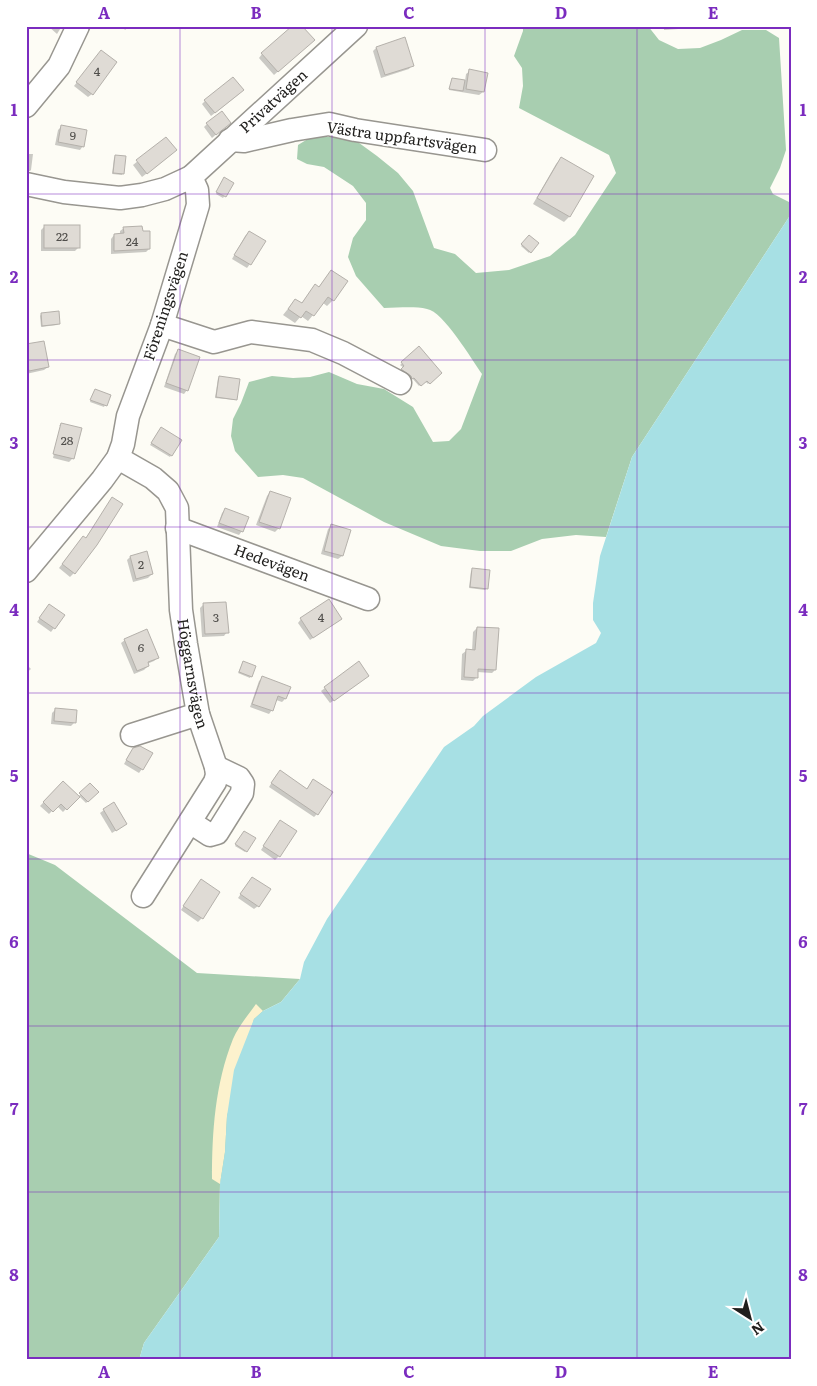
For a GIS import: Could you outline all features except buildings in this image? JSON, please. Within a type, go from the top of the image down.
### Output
[{"type":"street","points":[[26,106],[59,66],[78,26]]},
{"type":"street","name":"Privatvägen","points":[[191,177],[356,26]]},
{"type":"street","name":"Västra uppfartsvägen","points":[[230,140],[244,141],[329,124],[355,130],[486,150]]},
{"type":"street","points":[[26,184],[64,192],[120,198],[165,189],[191,177]]},
{"type":"street","name":"Föreningsvägen","points":[[26,571],[118,458],[128,416],[162,325],[198,206],[198,190],[191,177]]},
{"type":"street","points":[[162,325],[214,342],[251,332],[312,340],[344,353],[400,383]]},
{"type":"street","name":"Höggarnsvägen","points":[[118,458],[153,478],[168,491],[177,508],[181,610],[198,714],[216,767]]},
{"type":"street","name":"Hedevägen","points":[[177,528],[368,598]]},
{"type":"street","points":[[132,735],[198,714]]},
{"type":"street","points":[[190,822],[210,835],[217,833],[242,793],[244,784],[239,778],[216,767]]},
{"type":"street","points":[[143,896],[215,782],[217,775],[216,767]]},
{"type":"green space","points":[[523,26],[648,26],[659,40],[678,49],[700,48],[742,30],[766,30],[779,38],[786,150],[770,188],[773,194],[791,203],[791,214],[632,457],[606,537],[576,535],[542,539],[511,551],[480,551],[441,546],[384,522],[303,478],[283,475],[258,477],[235,451],[231,436],[233,419],[249,382],[272,376],[310,377],[329,372],[357,384],[384,389],[413,407],[433,442],[449,441],[461,429],[482,374],[449,327],[434,312],[417,308],[384,308],[356,276],[348,257],[353,238],[366,220],[366,203],[353,186],[324,167],[307,164],[297,159],[298,145],[311,137],[335,137],[355,140],[398,173],[413,191],[434,248],[455,254],[476,273],[509,270],[550,256],[575,235],[616,173],[609,155],[519,108],[523,86],[522,68],[514,56]]},
{"type":"green space","points":[[26,853],[55,865],[197,973],[300,979],[281,1002],[263,1011],[220,1184],[219,1237],[144,1343],[139,1360],[26,1360]]},
{"type":"sand","points":[[256,1004],[263,1011],[254,1019],[227,1116],[225,1152],[220,1184],[212,1179],[214,1126],[218,1091],[233,1039]]},
{"type":"water","points":[[791,214],[791,1360],[139,1360],[144,1343],[219,1237],[220,1184],[234,1070],[254,1019],[263,1011],[281,1002],[300,979],[304,962],[327,919],[444,747],[536,677],[596,643],[601,633],[593,620],[593,603],[600,556],[632,457]]}]
